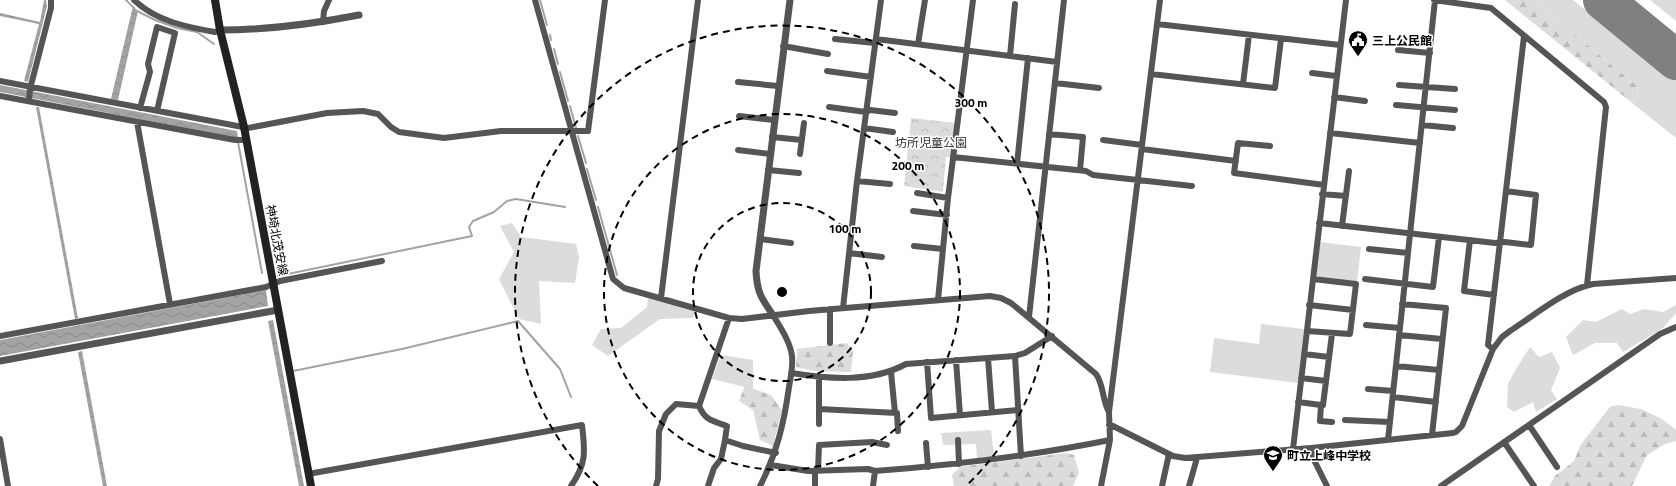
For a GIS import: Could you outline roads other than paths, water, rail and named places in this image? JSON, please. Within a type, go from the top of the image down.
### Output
[{"type":"main road","name":"神埼北茂安線","points":[[215,0],[220,30],[244,128],[241,140],[273,284],[310,486]]},
{"type":"street","points":[[29,100],[51,8],[51,0]]},
{"type":"street","points":[[134,0],[158,16],[182,25],[215,32],[220,30],[254,30],[323,22],[359,15]]},
{"type":"street","points":[[323,22],[324,11],[329,0]]},
{"type":"street","points":[[535,0],[613,279],[624,288],[729,318],[742,319],[830,309],[978,296],[1001,298],[1011,303],[1029,317],[1096,374],[1100,380],[1105,406],[1109,412]]},
{"type":"street","points":[[0,81],[244,128],[327,113],[362,111],[378,114],[391,128],[399,132],[444,138],[501,131],[588,131],[605,0]]},
{"type":"street","points":[[660,298],[698,0]]},
{"type":"street","points":[[760,486],[776,453],[786,409],[791,373],[792,356],[785,336],[762,299],[757,286],[756,271],[783,46],[790,0]]},
{"type":"street","points":[[843,308],[857,181],[881,0]]},
{"type":"street","points":[[918,44],[925,0]]},
{"type":"street","points":[[938,300],[948,198],[973,0]]},
{"type":"street","points":[[1029,317],[1064,0]]},
{"type":"street","points":[[1101,486],[1110,440],[1109,412],[1160,0]]},
{"type":"street","points":[[1293,449],[1346,0]]},
{"type":"street","points":[[1388,440],[1430,53],[1434,0],[1492,8],[1604,102],[1606,107],[1587,285]]},
{"type":"street","points":[[1010,56],[1015,4]]},
{"type":"street","points":[[1157,24],[1340,45]]},
{"type":"street","points":[[140,108],[150,72],[148,64],[157,27],[176,33],[157,111]]},
{"type":"street","points":[[1243,84],[1249,35]]},
{"type":"street","points":[[1494,349],[1488,345],[1524,36]]},
{"type":"street","points":[[1151,74],[1275,88],[1281,38]]},
{"type":"street","points":[[835,39],[918,44],[1057,62]]},
{"type":"street","points":[[783,46],[828,54]]},
{"type":"street","points":[[1398,50],[1430,53]]},
{"type":"street","points":[[1017,164],[1028,58]]},
{"type":"street","points":[[827,71],[871,77]]},
{"type":"street","points":[[1312,73],[1336,76]]},
{"type":"street","points":[[738,82],[778,86]]},
{"type":"street","points":[[1055,84],[1099,88]]},
{"type":"street","points":[[1399,85],[1455,89]]},
{"type":"street","points":[[0,96],[29,100],[136,122],[241,140]]},
{"type":"street","points":[[1334,97],[1365,101]]},
{"type":"street","points":[[1396,105],[1455,110]]},
{"type":"street","points":[[829,107],[866,112],[870,110],[895,113]]},
{"type":"street","points":[[739,116],[774,120]]},
{"type":"street","points":[[136,122],[170,304]]},
{"type":"street","points":[[800,154],[804,123]]},
{"type":"street","points":[[1422,125],[1453,128]]},
{"type":"street","points":[[864,128],[893,132]]},
{"type":"street","points":[[1330,133],[1420,143]]},
{"type":"street","points":[[1049,134],[1083,137],[1080,170]]},
{"type":"street","points":[[772,136],[802,140]]},
{"type":"street","points":[[1103,140],[1236,161]]},
{"type":"street","points":[[1270,146],[1238,143],[1234,173],[1324,184]]},
{"type":"street","points":[[738,150],[770,154]]},
{"type":"street","points":[[953,157],[1080,170],[1094,175],[1192,186]]},
{"type":"street","points":[[768,170],[799,173]]},
{"type":"street","points":[[1342,226],[1349,171]]},
{"type":"street","points":[[857,181],[890,184]]},
{"type":"street","points":[[1319,223],[1439,237],[1531,245],[1536,195],[1506,191]]},
{"type":"street","points":[[917,193],[948,198]]},
{"type":"street","points":[[1322,194],[1346,196]]},
{"type":"street","points":[[913,211],[947,215]]},
{"type":"street","points":[[1365,279],[1433,287],[1439,237]]},
{"type":"street","points":[[760,239],[791,243]]},
{"type":"street","points":[[1470,240],[1464,291],[1494,295]]},
{"type":"street","points":[[914,246],[943,249]]},
{"type":"street","points":[[1369,249],[1408,253]]},
{"type":"street","points":[[849,253],[882,257]]},
{"type":"street","points":[[0,336],[266,287],[280,281],[382,261]]},
{"type":"street","points":[[1109,425],[1178,458],[1197,458],[1311,448],[1453,433],[1462,426],[1494,349],[1502,337],[1510,331],[1564,296],[1587,285],[1676,278]]},
{"type":"street","points":[[1306,331],[1332,334],[1350,334],[1356,284],[1313,279]]},
{"type":"street","points":[[1402,304],[1446,308],[1432,435]]},
{"type":"street","points":[[1310,305],[1353,310]]},
{"type":"street","points":[[830,309],[830,343]]},
{"type":"street","points":[[0,361],[278,310]]},
{"type":"street","points":[[708,486],[714,468],[721,459],[726,426],[703,416],[699,406],[729,318]]},
{"type":"street","points":[[1366,325],[1442,340]]},
{"type":"street","points":[[1441,486],[1660,334],[1676,327]]},
{"type":"street","points":[[1332,334],[1320,421],[1332,422]]},
{"type":"street","points":[[791,373],[819,377],[873,376],[891,372],[906,364],[1015,356],[1025,353],[1052,336]]},
{"type":"street","points":[[1304,354],[1329,357]]},
{"type":"street","points":[[1015,356],[1021,456]]},
{"type":"street","points":[[988,358],[992,412]]},
{"type":"street","points":[[956,360],[960,416]]},
{"type":"street","points":[[927,362],[931,418],[1018,410]]},
{"type":"street","points":[[1396,366],[1439,370]]},
{"type":"street","points":[[891,372],[898,430]]},
{"type":"street","points":[[819,377],[819,424]]},
{"type":"street","points":[[1301,378],[1326,381]]},
{"type":"street","points":[[1368,389],[1436,402]]},
{"type":"street","points":[[1298,402],[1321,405]]},
{"type":"street","points":[[656,486],[658,479],[659,431],[666,414],[676,404],[699,406]]},
{"type":"street","points":[[819,409],[895,413]]},
{"type":"street","points":[[1346,420],[1390,422]]},
{"type":"street","points":[[308,474],[582,425],[585,452],[579,474],[571,486]]},
{"type":"street","points":[[1529,425],[1557,466]]},
{"type":"street","points":[[0,439],[8,486]]},
{"type":"street","points":[[725,440],[743,446],[776,453]]},
{"type":"street","points":[[958,440],[959,464]]},
{"type":"street","points":[[771,464],[808,471],[868,469],[875,471],[959,464],[1021,456],[1110,440]]},
{"type":"street","points":[[815,486],[819,445],[872,442],[887,445]]},
{"type":"street","points":[[1504,442],[1534,486]]},
{"type":"street","points":[[926,443],[928,467]]},
{"type":"street","points":[[1311,448],[1313,458],[1327,486]]},
{"type":"street","points":[[1162,486],[1169,454]]},
{"type":"street","points":[[1189,486],[1197,458]]},
{"type":"street","points":[[873,486],[875,471]]},
{"type":"water","points":[[44,0],[46,0],[47,6],[28,82],[24,81],[39,24],[0,16],[0,13],[40,22]]},
{"type":"water","points":[[133,6],[138,11],[118,100],[111,99]]},
{"type":"water","points":[[0,85],[237,131],[238,138],[0,92]]},
{"type":"water","points":[[36,107],[39,107],[78,318],[75,319]]},
{"type":"water","points":[[266,290],[268,306],[0,356],[0,340]]},
{"type":"water","points":[[273,320],[304,486],[299,486],[268,321]]},
{"type":"water","points":[[82,351],[107,486],[103,486],[78,352]]},
{"type":"waterway","points":[[126,0],[134,8]]},
{"type":"waterway","points":[[540,0],[547,25]]},
{"type":"waterway","points":[[137,11],[155,20],[177,28],[197,32],[214,44]]},
{"type":"waterway","points":[[550,35],[551,40]]},
{"type":"waterway","points":[[554,49],[558,64]]},
{"type":"waterway","points":[[560,72],[568,101]]},
{"type":"waterway","points":[[570,106],[576,128]]},
{"type":"waterway","points":[[578,136],[586,163]]},
{"type":"waterway","points":[[238,142],[262,273]]},
{"type":"waterway","points":[[587,169],[596,200]]},
{"type":"waterway","points":[[278,276],[472,236],[469,227],[473,221],[494,212],[507,201],[516,199],[565,207]]},
{"type":"waterway","points":[[598,207],[617,275]]},
{"type":"waterway","points":[[293,371],[402,349],[518,321],[560,369],[571,397]]},
{"type":"place","name":"三上公民館","points":[[1358,57]]},
{"type":"place","name":"町立上峰中学校","points":[[1273,472]]},
{"type":"park label","name":"坊所児童公園","points":[[931,142]]}]
